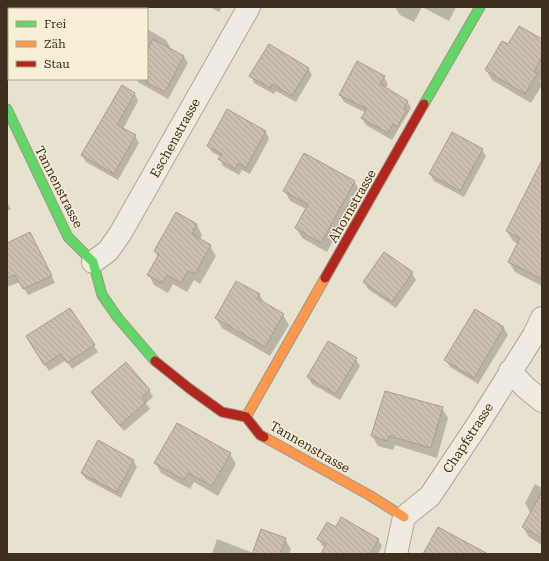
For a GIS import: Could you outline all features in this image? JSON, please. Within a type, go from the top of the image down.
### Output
[{"type":"street","name":"Eschenstrasse","points":[[93,262],[108,251],[120,234],[249,7]]},
{"type":"street","name":"Ahornstrasse","points":[[246,417],[480,7]]},
{"type":"street","name":"Tannenstrasse","points":[[7,109],[68,237],[93,262],[102,295],[118,318],[155,361],[222,412],[246,417],[260,435],[369,495],[404,517]]},
{"type":"street","name":"Chapfstrasse","points":[[404,517],[430,496],[478,424],[534,335],[542,318]]},
{"type":"street","points":[[510,371],[525,387],[542,401]]},
{"type":"street","points":[[396,554],[404,517]]},
{"type":"building","points":[[519,26],[542,39],[542,57],[534,72],[537,74],[525,94],[485,70],[502,41],[508,44]]},
{"type":"building","points":[[153,39],[184,56],[165,92],[147,83],[148,48]]},
{"type":"building","points":[[269,44],[309,68],[292,96],[272,84],[270,88],[249,76]]},
{"type":"building","points":[[357,61],[385,76],[380,84],[408,101],[404,108],[407,110],[397,127],[393,124],[388,133],[361,118],[367,109],[339,95]]},
{"type":"building","points":[[122,85],[135,93],[117,125],[136,135],[114,174],[81,155]]},
{"type":"building","points":[[227,109],[266,131],[246,168],[238,163],[235,169],[218,159],[222,154],[207,146]]},
{"type":"building","points":[[452,132],[483,149],[460,191],[429,174]]},
{"type":"building","points":[[304,153],[355,181],[321,243],[295,228],[308,204],[283,191]]},
{"type":"building","points":[[542,160],[542,279],[508,262],[520,238],[506,231]]},
{"type":"building","points":[[176,212],[197,224],[192,234],[211,245],[195,274],[188,271],[181,283],[167,275],[162,283],[147,275],[159,254],[154,251]]},
{"type":"building","points":[[30,232],[52,276],[23,289],[15,275],[7,278],[7,243]]},
{"type":"building","points":[[384,252],[413,272],[392,302],[363,282]]},
{"type":"building","points":[[236,281],[260,294],[257,298],[284,314],[265,347],[215,318]]},
{"type":"building","points":[[70,308],[95,345],[67,363],[61,354],[44,365],[26,336]]},
{"type":"building","points":[[475,309],[504,327],[474,378],[444,360]]},
{"type":"building","points":[[328,341],[357,358],[336,394],[307,377]]},
{"type":"building","points":[[126,362],[150,390],[142,397],[146,402],[120,425],[91,392]]},
{"type":"building","points":[[385,391],[443,407],[431,448],[389,436],[387,441],[371,436]]},
{"type":"building","points":[[177,423],[231,453],[212,486],[188,473],[184,480],[154,463]]},
{"type":"building","points":[[98,440],[134,460],[117,492],[81,473]]},
{"type":"building","points":[[542,492],[542,538],[522,527]]},
{"type":"building","points":[[341,517],[379,539],[370,554],[321,554],[326,544],[317,539],[327,522],[336,527]]},
{"type":"building","points":[[438,527],[488,554],[423,554]]},
{"type":"building","points":[[261,529],[286,538],[280,554],[252,554]]},
{"type":"traffic: fast","points":[[424,104],[480,7]]},
{"type":"traffic: fast","points":[[7,109],[68,237],[93,262],[102,295],[118,318],[155,361]]},
{"type":"traffic: slow","points":[[246,417],[325,278]]},
{"type":"traffic: slow","points":[[264,437],[369,495],[404,517]]},
{"type":"traffic: jam","points":[[325,278],[424,104]]},
{"type":"traffic: jam","points":[[155,361],[222,412],[246,417],[260,435],[264,437]]}]
